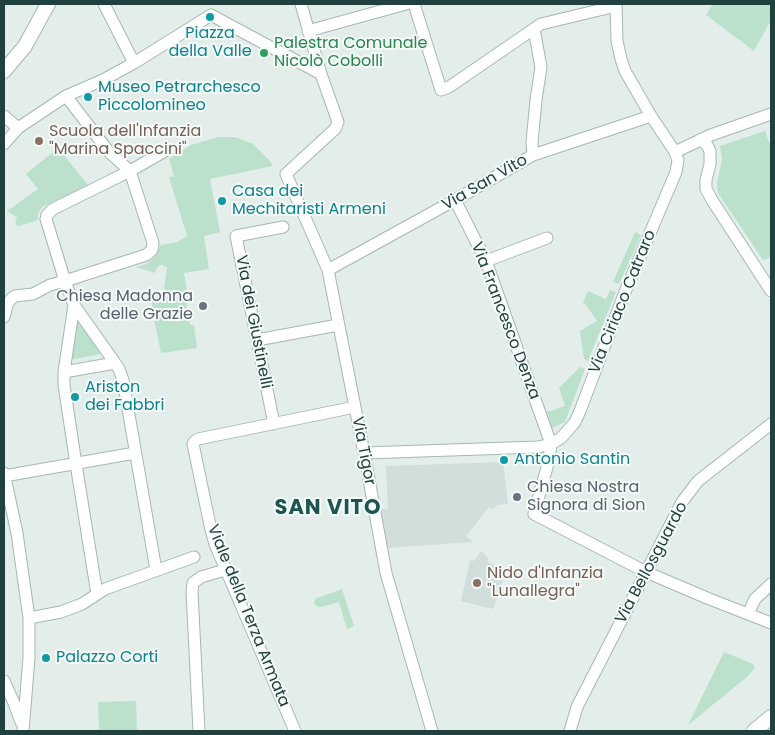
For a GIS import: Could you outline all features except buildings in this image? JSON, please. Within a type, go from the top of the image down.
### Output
[{"type":"street","points":[[4,71],[25,46],[48,4]]},
{"type":"street","points":[[104,4],[134,64]]},
{"type":"street","points":[[301,4],[321,74]]},
{"type":"street","points":[[308,31],[406,4]]},
{"type":"street","points":[[414,4],[441,90],[449,87],[541,24],[616,5],[617,41],[625,71],[651,116],[675,152],[711,135],[771,114]]},
{"type":"street","points":[[4,144],[18,128],[66,96],[134,64],[210,9],[321,74]]},
{"type":"street","points":[[533,155],[532,142],[541,67],[534,29]]},
{"type":"street","name":"Via Tigor","points":[[321,74],[334,107],[338,124],[335,129],[286,174],[328,270],[386,574],[432,731]]},
{"type":"street","points":[[4,317],[7,305],[15,296],[33,294],[50,285],[146,255],[152,250],[153,243],[130,171],[110,152],[66,96]]},
{"type":"street","points":[[4,116],[18,128]]},
{"type":"street","name":"Via San Vito","points":[[328,270],[533,155],[651,116]]},
{"type":"street","points":[[701,139],[710,151],[706,188],[771,292]]},
{"type":"street","points":[[156,570],[122,376],[74,305],[46,219],[53,208],[130,171],[165,151]]},
{"type":"street","name":"Via Ciriaco Catraro","points":[[551,444],[561,438],[569,429],[580,411],[625,292],[676,172],[678,160],[675,152]]},
{"type":"street","name":"Via Francesco Denza","points":[[455,200],[486,261],[551,444]]},
{"type":"street","name":"Via dei Giustinelli","points":[[274,424],[236,236],[283,227]]},
{"type":"street","points":[[486,261],[547,238]]},
{"type":"street","points":[[74,305],[64,372],[64,385],[97,594]]},
{"type":"street","points":[[257,340],[338,325]]},
{"type":"street","points":[[64,372],[115,363]]},
{"type":"street","points":[[274,424],[355,408]]},
{"type":"street","name":"Viale della Terza Armata","points":[[274,424],[198,439],[194,442],[193,446],[210,530],[295,731]]},
{"type":"street","name":"Via Bellosguardo","points":[[570,731],[577,707],[682,502],[698,481],[771,424]]},
{"type":"street","points":[[364,453],[538,447],[551,444],[549,460],[534,514],[646,572],[771,623]]},
{"type":"street","points":[[23,729],[29,618],[17,533],[5,481],[76,464],[135,453]]},
{"type":"street","points":[[29,618],[61,612],[82,604],[105,589],[194,557]]},
{"type":"street","points":[[199,731],[193,583],[201,577],[226,570]]},
{"type":"street","points":[[748,614],[755,599],[771,584]]},
{"type":"street","points":[[4,681],[23,729]]},
{"type":"street","points":[[754,731],[771,717]]},
{"type":"shaded area","points":[[503,462],[508,504],[497,505],[492,510],[489,507],[466,536],[473,542],[385,548],[381,509],[388,509],[386,466]]},
{"type":"shaded area","name":"Nido d'Infanzia \"Lunallegra\"","points":[[481,551],[489,559],[487,562],[507,569],[493,609],[461,601],[470,560],[474,561]]},
{"type":"green space","points":[[710,4],[771,4],[771,20],[754,51],[706,15],[712,5]]},
{"type":"green space","points":[[765,131],[769,142],[771,142],[771,257],[763,260],[718,193],[717,183],[722,160],[720,146]]},
{"type":"green space","points":[[218,137],[235,137],[253,144],[273,166],[210,179],[220,232],[204,236],[209,269],[184,273],[190,325],[194,325],[197,348],[161,353],[152,309],[152,299],[163,297],[167,267],[158,266],[155,273],[136,267],[146,264],[154,258],[161,245],[177,242],[187,236],[169,177],[174,176],[169,159],[191,145]]},
{"type":"green space","points":[[58,148],[88,185],[42,207],[38,214],[38,220],[19,226],[15,225],[17,217],[7,211],[38,189],[26,174]]},
{"type":"green space","points":[[635,232],[641,235],[619,284],[613,282]]},
{"type":"green space","points":[[610,290],[616,292],[588,361],[584,359],[580,331],[597,321],[583,303],[588,291],[606,299]]},
{"type":"green space","points":[[76,315],[101,354],[70,360]]},
{"type":"green space","points":[[580,367],[585,369],[565,422],[552,428],[547,412],[565,406],[559,388]]},
{"type":"green space","points":[[342,589],[354,626],[347,629],[339,602],[321,607],[314,603],[317,598]]},
{"type":"green space","points":[[724,652],[753,664],[755,668],[748,676],[688,725]]},
{"type":"green space","points":[[136,701],[137,731],[99,731],[98,702]]},
{"type":"place","name":"Piazza della Valle","points":[[210,17]]},
{"type":"place","name":"Palestra Comunale Nicolò Cobolli","points":[[264,53]]},
{"type":"place","name":"Museo Petrarchesco Piccolomineo","points":[[88,97]]},
{"type":"place","name":"Scuola dell'Infanzia \"Marina Spaccini\"","points":[[39,141]]},
{"type":"place","name":"Casa dei Mechitaristi Armeni","points":[[222,201]]},
{"type":"place","name":"Chiesa Madonna delle Grazie","points":[[203,306]]},
{"type":"place","name":"Ariston dei Fabbri","points":[[75,397]]},
{"type":"place","name":"Antonio Santin","points":[[504,460]]},
{"type":"place","name":"Chiesa Nostra Signora di Sion","points":[[517,497]]},
{"type":"place","name":"Nido d'Infanzia \"Lunallegra\"","points":[[477,583]]},
{"type":"place","name":"Palazzo Corti","points":[[46,658]]},
{"type":"district","name":"SAN VITO","points":[[328,509]]}]
